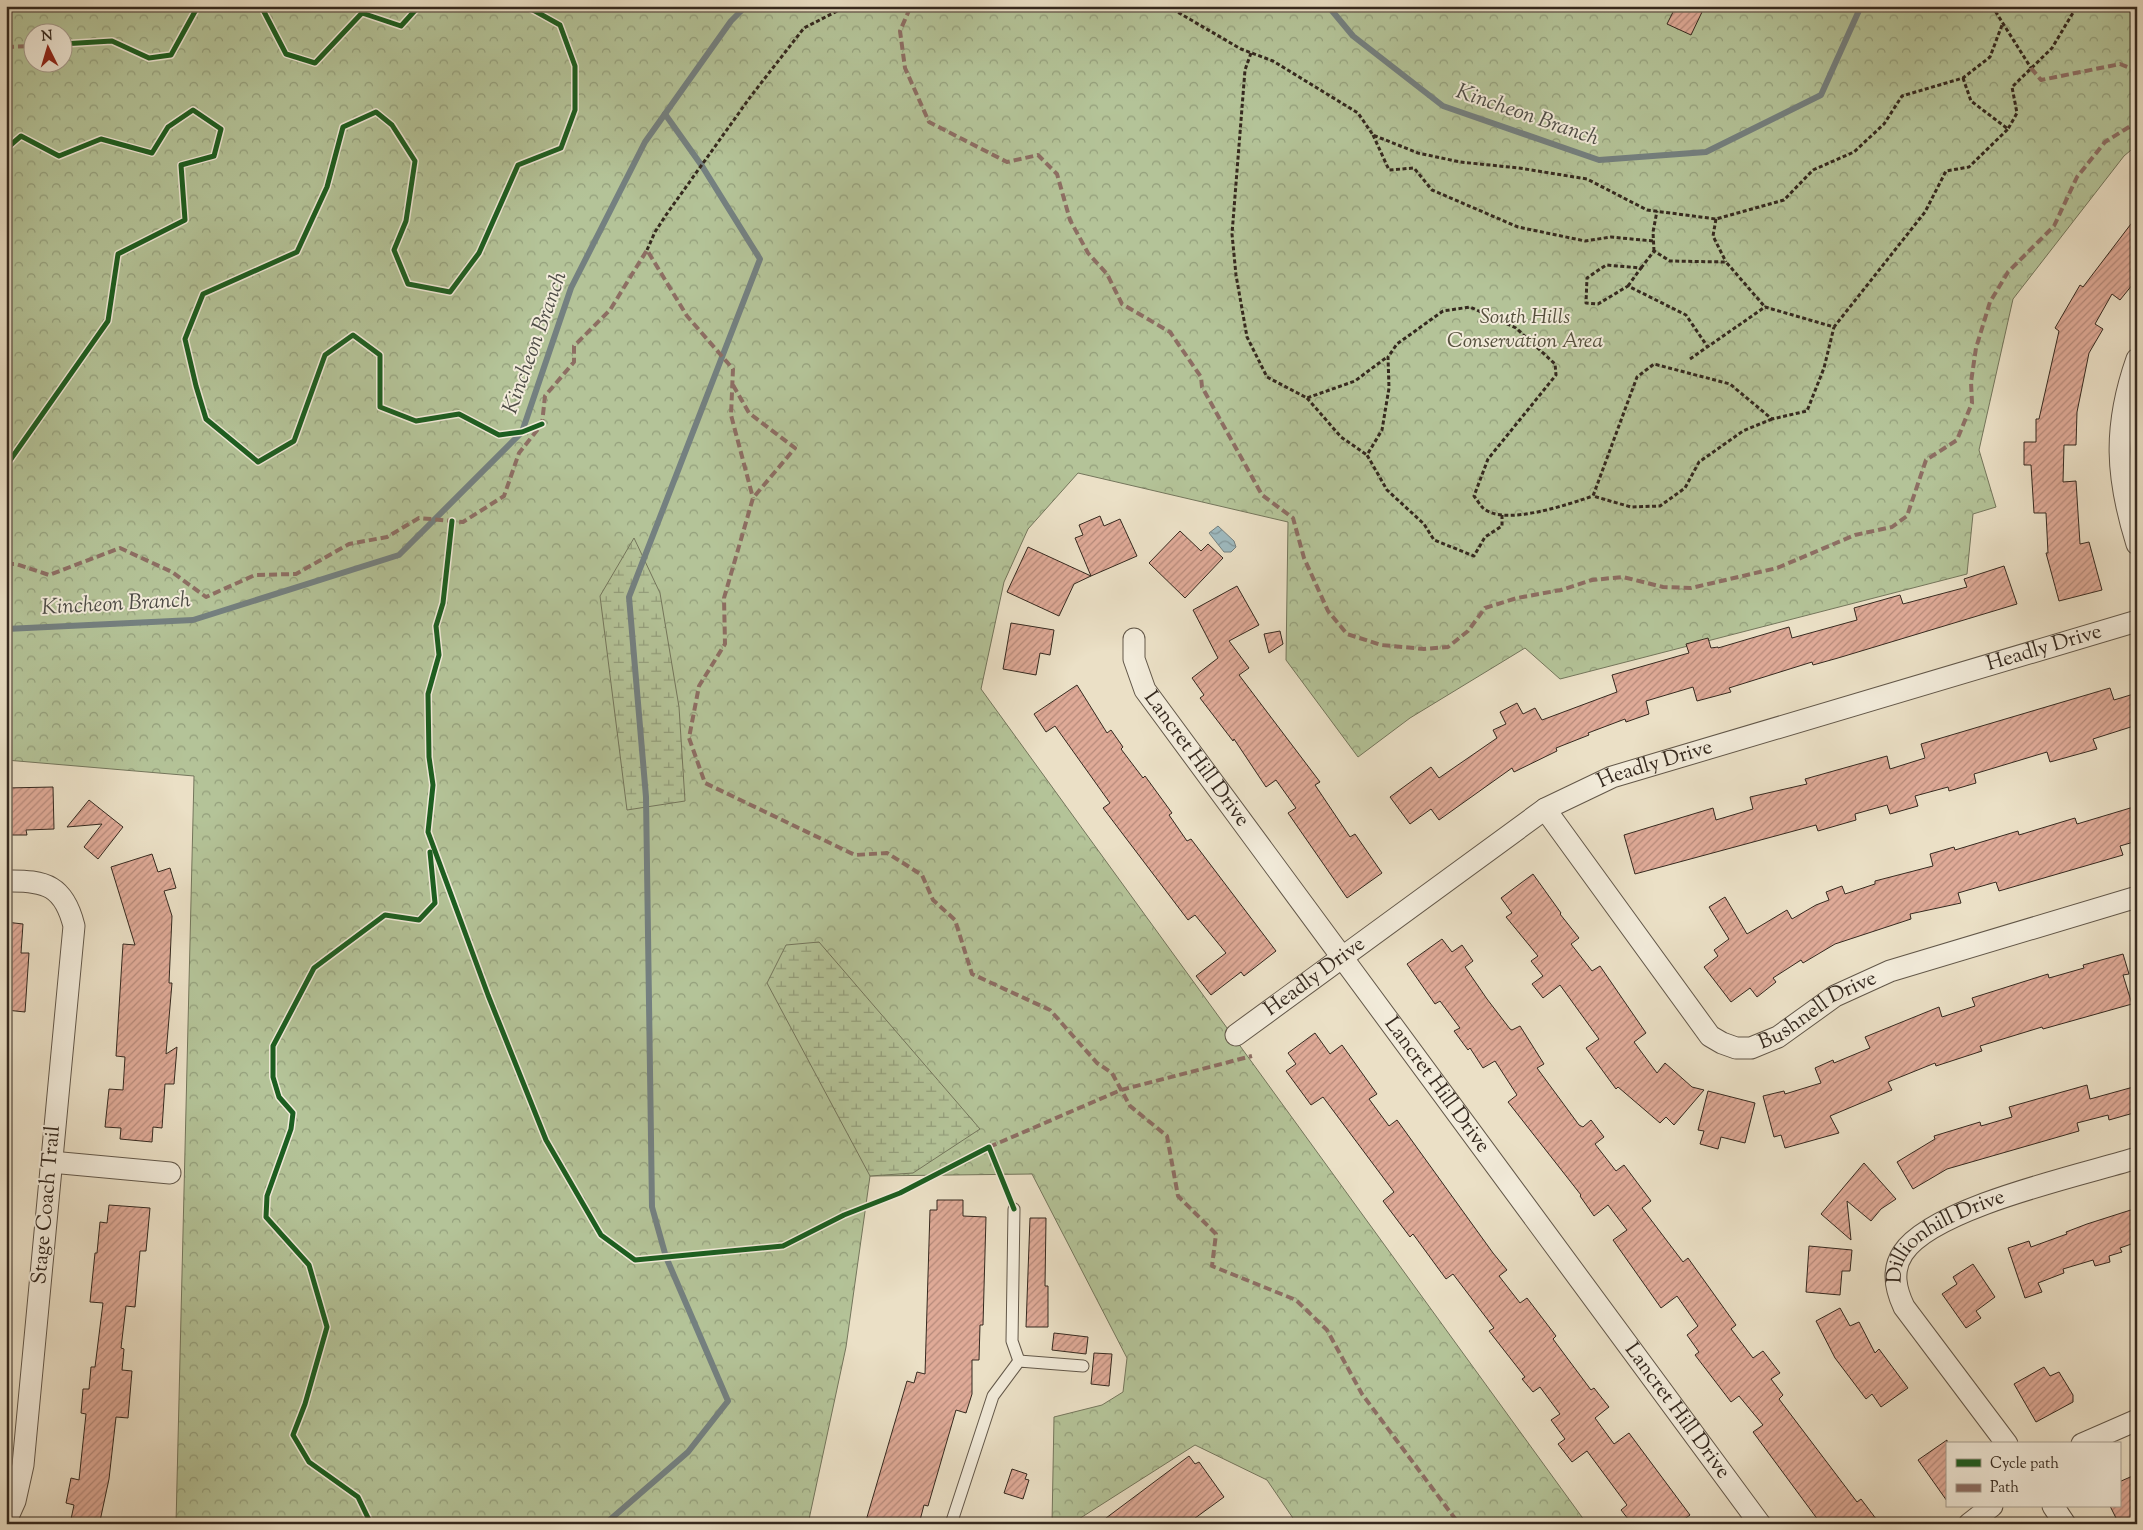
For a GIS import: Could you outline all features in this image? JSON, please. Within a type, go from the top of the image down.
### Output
[{"type":"street","points":[[2137,359],[2126,388],[2119,438],[2122,489],[2137,544]]},
{"type":"street","name":"Headly Drive","points":[[1236,1034],[1545,808],[1612,777],[2137,621]]},
{"type":"street","name":"Lancret Hill Drive","points":[[1134,639],[1134,659],[1145,690],[1340,957],[1760,1524]]},
{"type":"street","name":"Bushnell Drive","points":[[1545,808],[1710,1036],[1736,1048],[1751,1048],[1765,1044],[1835,996],[1890,971],[2137,897]]},
{"type":"street","name":"Stage Coach Trail","points":[[6,880],[38,882],[58,891],[69,906],[74,926],[23,1465],[15,1501],[6,1521]]},
{"type":"street","name":"Dillionhill Drive","points":[[2005,1442],[1904,1308],[1895,1282],[1897,1268],[1902,1255],[1921,1234],[1960,1214],[2015,1194],[2137,1158]]},
{"type":"street","points":[[51,1162],[170,1173]]},
{"type":"street","points":[[2087,1442],[2137,1420]]},
{"type":"street","points":[[1969,1524],[1989,1508]]},
{"type":"street","points":[[2053,1508],[2065,1524]]},
{"type":"lane","points":[[1014,1209],[1012,1341],[1019,1361]]},
{"type":"lane","points":[[1019,1361],[1083,1366]]},
{"type":"lane","points":[[951,1524],[994,1396],[1019,1361]]},
{"type":"path","points":[[647,250],[666,214],[751,96],[804,28],[847,6]]},
{"type":"path","points":[[904,6],[910,8],[918,6]]},
{"type":"path","points":[[1023,6],[1081,6]]},
{"type":"path","points":[[1167,6],[1251,53],[1273,61],[1358,113],[1373,135],[1389,170],[1414,168],[1432,190],[1518,227],[1585,241],[1612,238],[1653,241]]},
{"type":"path","points":[[1992,6],[2002,25],[2031,68]]},
{"type":"path","points":[[1307,398],[1355,381],[1388,356],[1397,344],[1443,311],[1470,307],[1516,328],[1556,364],[1556,375],[1488,460],[1474,496],[1484,510],[1502,516],[1548,511],[1593,496],[1631,507],[1660,506],[1685,488],[1699,462],[1743,431],[1772,419],[1807,410],[1824,368],[1834,327],[1925,212],[1946,171],[1969,167],[2008,129],[2017,113],[2012,87],[2052,48],[2076,6]]},
{"type":"path","points":[[1373,135],[1418,153],[1452,160],[1587,179],[1647,210],[1716,219],[1784,200],[1813,170],[1854,152],[1884,124],[1902,96],[1963,78],[1990,57],[2002,25]]},
{"type":"path","points":[[1251,53],[1245,70],[1232,234],[1236,275],[1247,337],[1267,377],[1307,398],[1341,438],[1366,455],[1387,490],[1424,524],[1434,540],[1474,556],[1485,537],[1502,526],[1502,516]]},
{"type":"path","points":[[1963,78],[1970,101],[2008,129]]},
{"type":"path","points":[[1641,268],[1606,265],[1587,278],[1586,303],[1598,304],[1628,286],[1654,251],[1653,241],[1657,212]]},
{"type":"path","points":[[1716,219],[1713,236],[1726,262],[1765,307],[1834,327]]},
{"type":"path","points":[[1654,251],[1670,261],[1726,262]]},
{"type":"path","points":[[1628,286],[1686,315],[1707,346]]},
{"type":"path","points":[[1690,358],[1765,307]]},
{"type":"path","points":[[1366,455],[1382,430],[1389,388],[1388,356]]},
{"type":"path","points":[[1593,496],[1637,377],[1654,364],[1730,384],[1772,419]]},
{"type":"green space","name":"South Hills Conservation Area","points":[[6,6],[2137,6],[2137,145],[2124,156],[2013,299],[1979,450],[1996,507],[1973,514],[1967,574],[1560,679],[1525,648],[1410,718],[1358,757],[1286,660],[1288,522],[1078,473],[1028,529],[1004,582],[981,689],[1587,1524],[1297,1524],[1267,1480],[1195,1445],[1071,1524],[1052,1524],[1054,1417],[1102,1405],[1123,1392],[1127,1358],[1032,1174],[870,1176],[846,1347],[808,1524],[176,1524],[194,776],[6,760]]},
{"type":"green space","points":[[634,538],[660,593],[679,707],[685,801],[627,810],[600,596]]},
{"type":"green space","points":[[819,942],[980,1129],[913,1173],[870,1176],[767,983],[786,945]]},
{"type":"water","points":[[1218,526],[1234,541],[1236,547],[1231,552],[1224,552],[1209,533]]},
{"type":"building","points":[[1676,6],[1690,6],[1702,12],[1691,35],[1667,24]]},
{"type":"building","points":[[2137,216],[2137,279],[2120,300],[2112,294],[2095,324],[2103,329],[2089,353],[2077,412],[2076,445],[2064,445],[2063,482],[2076,481],[2080,544],[2089,542],[2102,590],[2059,601],[2046,553],[2048,553],[2046,513],[2034,513],[2031,465],[2024,465],[2024,442],[2036,442],[2036,419],[2039,419],[2059,331],[2055,328],[2080,285],[2083,287]]},
{"type":"building","points":[[1100,516],[1104,526],[1120,519],[1137,556],[1091,576],[1075,538],[1083,535],[1079,525]]},
{"type":"building","points":[[1180,531],[1201,551],[1208,544],[1223,558],[1185,598],[1149,563]]},
{"type":"building","points":[[1028,547],[1091,576],[1074,584],[1059,616],[1007,592]]},
{"type":"building","points":[[2004,566],[2017,604],[1838,658],[1813,665],[1812,662],[1729,688],[1731,692],[1697,701],[1693,687],[1646,701],[1649,714],[1626,722],[1625,719],[1588,733],[1589,735],[1556,748],[1557,751],[1514,772],[1512,768],[1439,820],[1431,809],[1410,824],[1390,797],[1431,767],[1439,778],[1497,738],[1493,730],[1506,724],[1500,712],[1517,703],[1523,714],[1535,708],[1542,720],[1617,692],[1612,675],[1689,653],[1686,644],[1708,638],[1711,648],[1718,648],[1789,627],[1792,638],[1857,620],[1854,608],[1900,595],[1903,604],[1967,587],[1964,579]]},
{"type":"building","points":[[1237,586],[1259,625],[1229,641],[1249,668],[1239,675],[1320,782],[1315,785],[1350,837],[1355,834],[1382,873],[1347,898],[1288,813],[1296,808],[1276,780],[1266,787],[1234,739],[1233,741],[1200,698],[1204,695],[1192,678],[1218,658],[1193,610]]},
{"type":"building","points":[[1011,623],[1054,630],[1050,655],[1040,653],[1036,675],[1003,669]]},
{"type":"building","points":[[1280,631],[1283,644],[1269,653],[1264,634]]},
{"type":"building","points":[[1077,685],[1107,733],[1111,730],[1123,747],[1121,749],[1143,778],[1145,776],[1172,813],[1169,815],[1187,841],[1191,839],[1276,951],[1244,976],[1241,972],[1211,995],[1196,976],[1226,953],[1195,915],[1188,920],[1103,808],[1110,803],[1055,726],[1046,732],[1034,714]]},
{"type":"building","points":[[2110,688],[2114,700],[2137,693],[2137,725],[2093,739],[2097,749],[2050,762],[2047,752],[1974,774],[1976,783],[1949,791],[1948,787],[1915,796],[1918,806],[1890,814],[1887,805],[1855,814],[1856,820],[1818,831],[1816,825],[1635,874],[1624,835],[1713,808],[1716,820],[1753,809],[1750,797],[1807,784],[1805,779],[1887,756],[1890,769],[1925,758],[1921,744]]},
{"type":"building","points":[[53,787],[54,829],[26,830],[27,835],[6,835],[6,788]]},
{"type":"building","points":[[89,800],[123,827],[98,859],[84,847],[102,824],[67,827]]},
{"type":"building","points":[[2137,806],[2137,841],[2120,846],[2123,855],[1999,891],[1996,882],[1958,893],[1961,903],[1910,914],[1911,919],[1835,944],[1803,963],[1801,960],[1773,978],[1776,982],[1757,997],[1750,988],[1731,1002],[1704,967],[1718,956],[1714,950],[1729,939],[1709,907],[1725,897],[1747,934],[1787,910],[1792,919],[1829,900],[1826,892],[1842,886],[1845,894],[1875,884],[1875,881],[1933,866],[1930,854],[1954,847],[1955,850],[2018,831],[2019,835],[2075,818],[2077,824]]},
{"type":"building","points":[[152,854],[158,872],[170,868],[176,888],[164,891],[172,916],[169,983],[172,983],[166,1054],[177,1047],[174,1084],[165,1084],[162,1128],[153,1127],[152,1142],[120,1139],[121,1128],[105,1127],[109,1089],[123,1090],[125,1057],[116,1056],[123,944],[135,945],[111,867]]},
{"type":"building","points":[[1533,874],[1579,938],[1571,944],[1592,971],[1600,966],[1646,1033],[1634,1042],[1657,1073],[1665,1063],[1692,1087],[1704,1090],[1674,1125],[1666,1117],[1660,1123],[1618,1087],[1616,1089],[1586,1048],[1599,1039],[1560,985],[1543,998],[1532,984],[1543,976],[1531,961],[1538,956],[1506,917],[1512,913],[1501,898]]},
{"type":"building","points":[[6,922],[23,924],[21,953],[29,953],[25,1012],[6,1010]]},
{"type":"building","points":[[1442,939],[1452,952],[1462,945],[1473,961],[1465,967],[1487,999],[1510,1029],[1512,1030],[1520,1026],[1544,1064],[1537,1068],[1579,1125],[1583,1127],[1591,1120],[1604,1137],[1595,1144],[1616,1171],[1624,1165],[1651,1201],[1642,1208],[1683,1262],[1688,1258],[1736,1325],[1731,1329],[1753,1358],[1763,1351],[1780,1373],[1771,1379],[1783,1395],[1779,1399],[1857,1502],[1861,1499],[1880,1524],[1821,1524],[1753,1432],[1763,1425],[1739,1396],[1731,1402],[1695,1355],[1699,1352],[1687,1335],[1698,1326],[1677,1296],[1661,1308],[1613,1240],[1627,1230],[1608,1205],[1594,1216],[1581,1195],[1508,1102],[1517,1095],[1495,1061],[1483,1068],[1470,1048],[1468,1050],[1454,1031],[1460,1028],[1440,1001],[1435,1004],[1407,964]]},
{"type":"building","points":[[2123,954],[2129,974],[2123,975],[2132,1004],[2043,1029],[2042,1027],[1980,1046],[1982,1051],[1936,1066],[1935,1063],[1888,1082],[1892,1090],[1830,1116],[1839,1133],[1785,1148],[1781,1135],[1774,1137],[1763,1096],[1784,1091],[1785,1094],[1821,1083],[1815,1068],[1833,1060],[1834,1063],[1870,1048],[1865,1037],[1939,1007],[1942,1017],[1975,1006],[1972,998],[2048,974],[2049,978],[2084,968],[2083,965]]},
{"type":"building","points":[[1315,1033],[1330,1054],[1342,1045],[1377,1094],[1369,1099],[1389,1126],[1397,1120],[1507,1270],[1499,1276],[1520,1303],[1527,1298],[1556,1336],[1553,1339],[1591,1390],[1594,1388],[1609,1407],[1595,1418],[1614,1444],[1629,1433],[1690,1515],[1678,1524],[1632,1524],[1621,1510],[1627,1505],[1587,1451],[1572,1462],[1558,1444],[1565,1439],[1551,1420],[1560,1414],[1540,1387],[1533,1392],[1522,1379],[1525,1377],[1489,1331],[1494,1328],[1453,1274],[1446,1279],[1413,1234],[1410,1237],[1383,1201],[1394,1192],[1323,1097],[1311,1105],[1286,1071],[1296,1064],[1288,1053]]},
{"type":"building","points":[[2087,1085],[2090,1099],[2137,1086],[2137,1112],[2109,1120],[2108,1115],[2077,1123],[2079,1131],[1947,1169],[1913,1189],[1897,1162],[1935,1139],[1934,1136],[1980,1122],[1981,1126],[2012,1117],[2009,1107]]},
{"type":"building","points":[[1708,1091],[1755,1103],[1745,1143],[1721,1137],[1718,1149],[1700,1144],[1704,1131],[1698,1130]]},
{"type":"building","points":[[1864,1163],[1896,1199],[1881,1209],[1871,1221],[1847,1201],[1851,1240],[1821,1214]]},
{"type":"building","points":[[937,1200],[963,1200],[963,1216],[986,1217],[983,1325],[980,1325],[979,1360],[972,1360],[972,1394],[966,1413],[956,1410],[928,1506],[924,1505],[919,1524],[865,1524],[907,1381],[914,1383],[917,1372],[925,1374],[930,1210],[937,1210]]},
{"type":"building","points":[[109,1205],[150,1208],[146,1251],[140,1251],[135,1307],[126,1306],[121,1348],[124,1349],[122,1370],[132,1371],[128,1418],[116,1417],[109,1479],[100,1521],[94,1520],[93,1524],[70,1524],[74,1505],[66,1503],[71,1478],[79,1480],[86,1414],[81,1413],[83,1389],[89,1389],[91,1367],[95,1367],[103,1303],[90,1302],[95,1253],[97,1253],[100,1222],[107,1223]]},
{"type":"building","points":[[2137,1208],[2137,1242],[2120,1248],[2122,1252],[2109,1256],[2110,1262],[2095,1266],[2093,1260],[2063,1269],[2064,1273],[2038,1283],[2042,1292],[2025,1298],[2008,1248],[2029,1241],[2031,1247],[2067,1234],[2066,1232],[2087,1224]]},
{"type":"building","points":[[1030,1218],[1046,1218],[1045,1286],[1048,1286],[1048,1327],[1026,1327]]},
{"type":"building","points":[[1809,1246],[1852,1250],[1850,1271],[1842,1271],[1840,1295],[1806,1292]]},
{"type":"building","points":[[1973,1264],[1995,1297],[1976,1311],[1981,1318],[1966,1328],[1942,1294],[1957,1284],[1953,1277]]},
{"type":"building","points":[[1840,1308],[1850,1326],[1859,1322],[1875,1353],[1879,1349],[1908,1388],[1881,1407],[1872,1394],[1866,1399],[1835,1358],[1816,1321]]},
{"type":"building","points":[[1054,1333],[1088,1337],[1086,1354],[1052,1350]]},
{"type":"building","points":[[1094,1353],[1112,1354],[1109,1386],[1091,1384]]},
{"type":"building","points":[[2044,1367],[2050,1376],[2059,1372],[2073,1395],[2073,1402],[2036,1422],[2014,1384]]},
{"type":"building","points":[[1947,1440],[1946,1500],[1918,1460]]},
{"type":"building","points":[[1189,1456],[1195,1464],[1199,1462],[1224,1497],[1187,1524],[1098,1524]]},
{"type":"building","points":[[1012,1469],[1027,1474],[1025,1479],[1029,1480],[1023,1499],[1004,1493]]},
{"type":"building","points":[[2137,1474],[2137,1524],[2119,1524],[2111,1508],[2120,1508],[2120,1482]]},
{"type":"waterway","name":"Kincheon Branch","points":[[6,629],[193,620],[399,555],[522,432],[571,288],[645,142],[731,21],[746,6]]},
{"type":"waterway","name":"Kincheon Branch","points":[[1328,6],[1353,36],[1443,106],[1599,160],[1706,152],[1821,95],[1861,6]]},
{"type":"waterway","points":[[605,1524],[688,1452],[728,1401],[666,1257],[652,1207],[646,797],[629,597],[760,259],[702,166],[665,114]]},
{"type":"marked path","points":[[910,8],[900,31],[905,68],[929,122],[1007,162],[1038,155],[1057,174],[1070,220],[1088,253],[1107,274],[1122,304],[1170,332],[1201,377],[1202,387],[1262,495],[1293,518],[1304,558],[1328,611],[1347,634],[1381,645],[1424,649],[1448,647],[1468,631],[1485,608],[1517,598],[1561,590],[1592,580],[1623,577],[1663,587],[1691,588],[1777,568],[1855,535],[1892,527],[1907,516],[1926,460],[1957,440],[1972,403],[1971,382],[1976,348],[1990,302],[2008,272],[2054,226],[2077,177],[2105,142],[2137,122]]},
{"type":"marked path","points":[[6,47],[22,46]]},
{"type":"marked path","points":[[2031,68],[2041,80],[2120,64],[2137,71]]},
{"type":"marked path","points":[[6,564],[16,564],[49,575],[120,548],[172,572],[206,597],[255,575],[296,574],[349,544],[387,537],[419,518],[463,522],[504,496],[519,453],[542,424],[545,396],[574,362],[574,346],[610,310],[647,250],[687,316],[733,369],[731,415],[753,498]]},
{"type":"marked path","points":[[733,385],[749,413],[795,448],[753,498],[724,598],[725,644],[699,686],[689,738],[705,783],[855,855],[887,853],[922,875],[933,900],[955,920],[972,974],[1050,1010],[1097,1063],[1112,1073],[1130,1106],[1167,1136],[1178,1196],[1216,1234],[1212,1266],[1296,1300],[1327,1330],[1362,1394],[1459,1524]]},
{"type":"marked path","points":[[989,1147],[1121,1090],[1252,1056]]},
{"type":"cycle path","points":[[72,43],[112,41],[149,58],[171,55],[198,6]]},
{"type":"cycle path","points":[[261,6],[286,54],[315,63],[362,13],[401,26],[419,6]]},
{"type":"cycle path","points":[[526,6],[560,25],[575,66],[575,110],[561,148],[518,165],[479,253],[450,292],[408,284],[394,250],[406,221],[415,161],[392,125],[376,112],[343,127],[327,187],[297,252],[203,294],[185,339],[206,419],[258,462],[294,441],[325,355],[353,335],[380,355],[380,407],[416,421],[459,414],[499,435],[522,432],[542,424]]},
{"type":"cycle path","points":[[6,149],[21,136],[59,156],[101,139],[152,153],[168,127],[193,110],[221,129],[214,156],[181,165],[185,220],[118,254],[108,321],[6,466]]},
{"type":"cycle path","points":[[452,521],[443,603],[436,626],[439,655],[428,694],[429,757],[433,785],[428,832],[488,995],[546,1140],[601,1235],[635,1260],[783,1246],[844,1215],[900,1193],[989,1147],[1014,1209]]},
{"type":"cycle path","points":[[371,1524],[358,1497],[309,1462],[293,1435],[305,1404],[327,1327],[309,1265],[266,1217],[267,1196],[291,1129],[293,1113],[279,1097],[273,1077],[273,1046],[314,968],[385,915],[419,920],[435,903],[430,852]]}]
